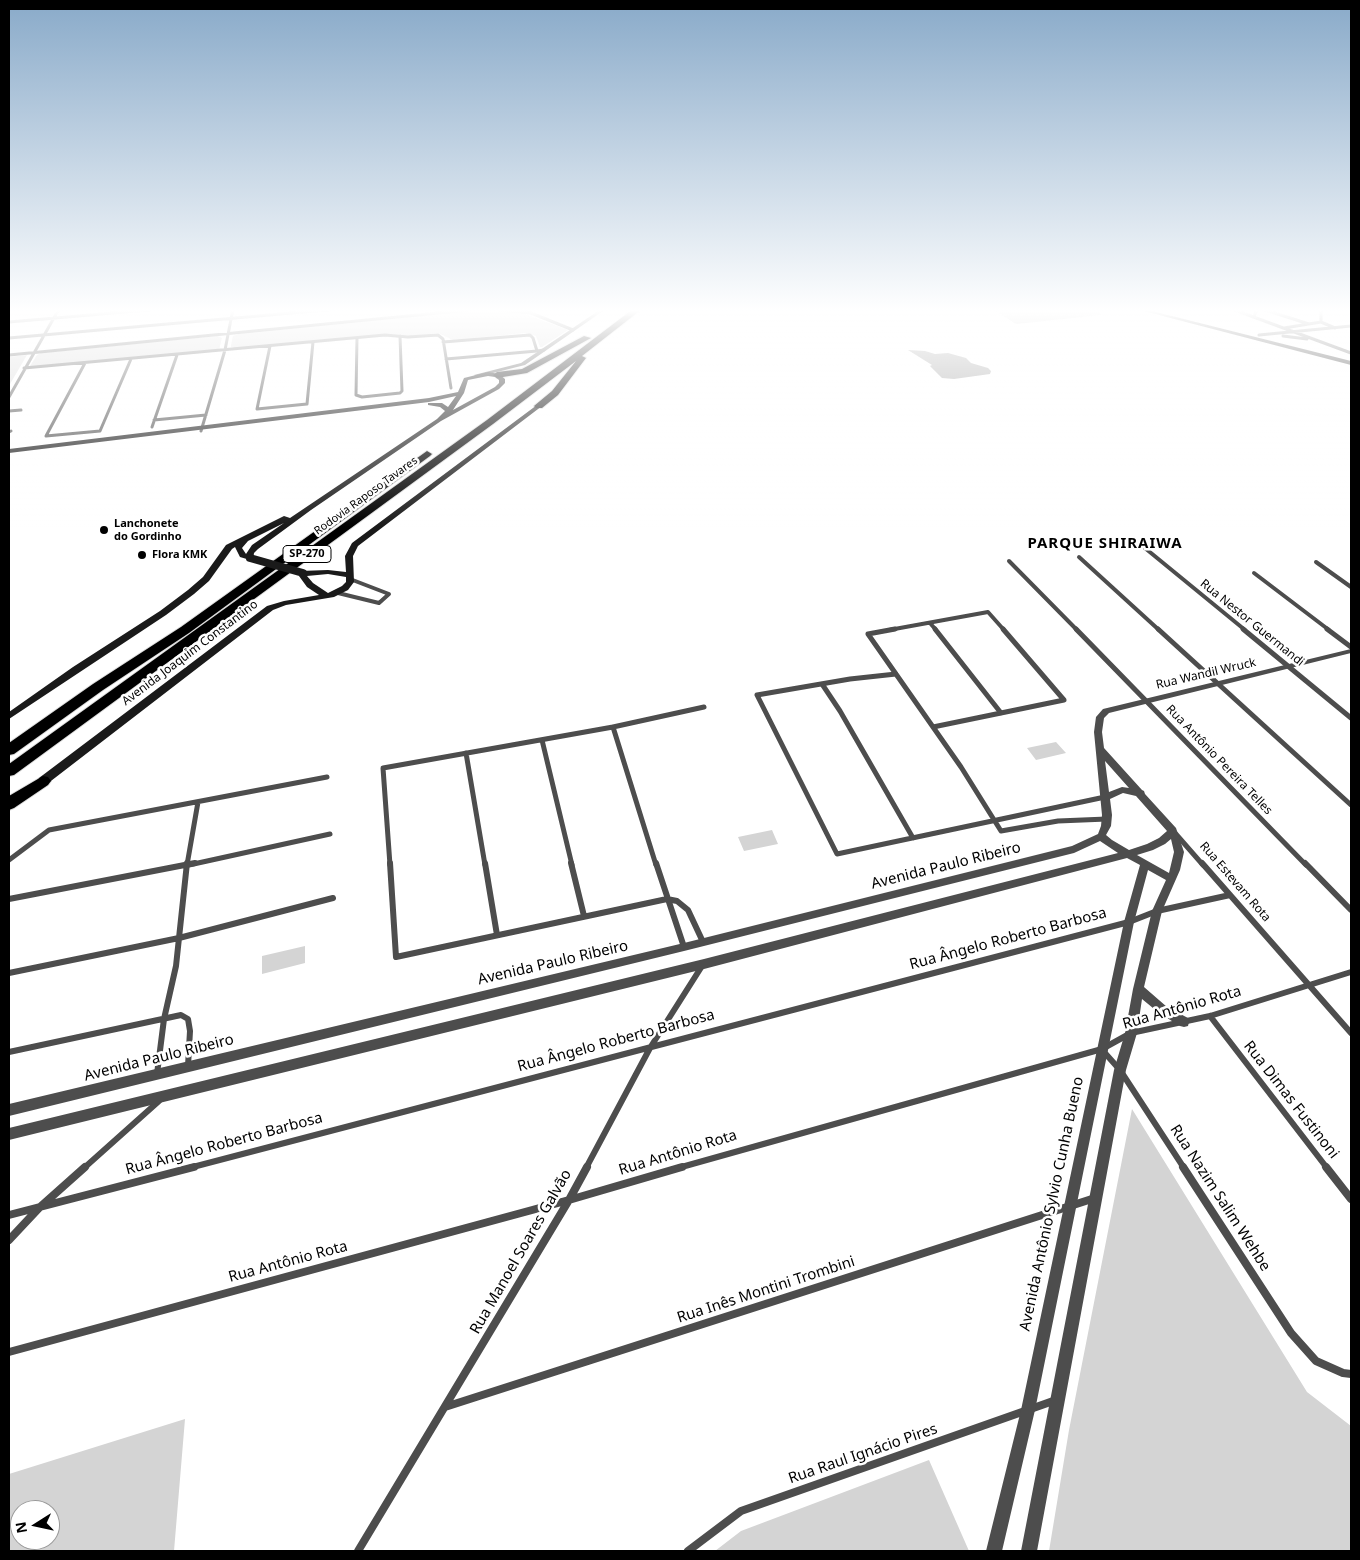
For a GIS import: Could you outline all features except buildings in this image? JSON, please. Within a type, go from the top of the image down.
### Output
[{"type":"highway","name":"Rodovia Raposo Tavares","points":[[9,750],[98,687],[185,630],[256,577],[532,382]]},
{"type":"highway","name":"Rodovia Raposo Tavares","points":[[9,771],[490,422],[540,382]]},
{"type":"highway","points":[[538,406],[556,392],[564,382]]},
{"type":"highway","points":[[9,805],[42,781]]},
{"type":"main road","points":[[439,420],[449,411],[461,393],[464,382]]},
{"type":"main road","points":[[250,558],[250,553],[255,546],[308,508],[439,420],[497,388],[501,382]]},
{"type":"main road","points":[[9,455],[429,400],[461,393]]},
{"type":"main road","points":[[9,451],[432,404],[442,404],[449,411]]},
{"type":"main road","points":[[338,593],[347,586],[350,577],[350,552],[355,545],[538,406]]},
{"type":"main road","points":[[9,716],[76,669],[170,608],[206,579],[229,547],[308,508]]},
{"type":"main road","points":[[245,539],[240,543],[239,550],[243,555],[250,558],[303,573],[328,572],[350,577]]},
{"type":"main road","points":[[303,573],[303,576],[310,585],[328,596]]},
{"type":"main road","name":"Avenida Joaquim Constantino","points":[[42,781],[270,608],[284,603],[338,593]]},
{"type":"street","points":[[9,397],[17,382]]},
{"type":"street","points":[[75,382],[46,436],[100,431],[121,382]]},
{"type":"street","points":[[152,426],[168,382]]},
{"type":"street","points":[[202,429],[216,382]]},
{"type":"street","points":[[263,382],[257,409],[308,404],[310,382]]},
{"type":"street","points":[[356,382],[356,395],[358,397],[400,393],[402,391],[402,382]]},
{"type":"street","points":[[450,382],[451,388]]},
{"type":"street","points":[[9,385],[15,385]]},
{"type":"street","points":[[9,411],[20,410]]},
{"type":"street","points":[[154,420],[206,415]]},
{"type":"street","name":"Rua Nestor Guermandi","points":[[1140,544],[1351,718]]},
{"type":"street","points":[[1079,557],[1351,805]]},
{"type":"street","name":"Rua Antônio Pereira Telles","points":[[1009,561],[1351,910]]},
{"type":"street","points":[[1316,562],[1351,587]]},
{"type":"street","points":[[1254,573],[1351,647]]},
{"type":"street","points":[[338,593],[379,603],[389,594],[350,577]]},
{"type":"street","points":[[933,727],[1064,700],[988,612],[868,634],[896,674],[933,727],[961,767],[992,820],[1001,831],[1058,821],[1107,820]]},
{"type":"street","points":[[930,622],[1001,713]]},
{"type":"street","name":"Rua Wandil Wruck","points":[[1100,749],[1098,732],[1100,717],[1106,711],[1351,651]]},
{"type":"street","points":[[896,674],[822,684],[757,696],[778,742],[837,854],[1106,797],[1122,790],[1142,793]]},
{"type":"street","points":[[822,684],[840,711],[913,838]]},
{"type":"street","points":[[702,942],[688,910],[677,901],[667,898],[396,957],[382,768],[613,727],[704,707]]},
{"type":"street","points":[[613,727],[684,947]]},
{"type":"street","points":[[542,740],[584,916]]},
{"type":"street","points":[[1100,749],[1107,820],[1101,836],[1109,843],[1170,878]]},
{"type":"street","name":"Rua Estevam Rota","points":[[1100,749],[1142,793],[1351,1033]]},
{"type":"street","points":[[466,753],[497,935]]},
{"type":"street","points":[[9,860],[41,834],[49,830],[327,777]]},
{"type":"street","points":[[156,1074],[164,1019],[176,966],[187,865],[198,802]]},
{"type":"street","points":[[9,1134],[704,964],[1128,854],[1150,847],[1162,841],[1174,831],[1178,852],[1175,870],[1157,911],[1138,989],[1132,1033],[1120,1070],[1056,1400],[1029,1551]]},
{"type":"street","points":[[9,899],[187,865],[330,834]]},
{"type":"street","name":"Avenida Paulo Ribeiro","points":[[9,1110],[684,947],[1074,849],[1101,836]]},
{"type":"street","name":"Avenida Antônio Sylvio Cunha Bueno","points":[[994,1551],[1028,1410],[1129,922],[1146,865]]},
{"type":"street","name":"Rua Ângelo Roberto Barbosa","points":[[9,1215],[1129,922],[1157,911],[1230,895]]},
{"type":"street","points":[[9,973],[179,938],[333,898]]},
{"type":"street","name":"Rua Manoel Soares Galvão","points":[[358,1551],[569,1200],[650,1048],[704,964]]},
{"type":"street","name":"Rua Antônio Rota","points":[[9,1352],[569,1200],[776,1139],[1102,1049],[1132,1033],[1210,1016],[1351,972]]},
{"type":"street","points":[[1138,989],[1163,1010],[1184,1022]]},
{"type":"street","points":[[9,1052],[181,1015],[188,1019],[190,1031],[188,1066]]},
{"type":"street","name":"Rua Dimas Fustinoni","points":[[1210,1016],[1351,1199]]},
{"type":"street","name":"Rua Nazim Salim Wehbe","points":[[1102,1049],[1120,1070],[1291,1333],[1316,1361],[1343,1373],[1351,1374]]},
{"type":"street","points":[[9,1240],[40,1208],[163,1097]]},
{"type":"street","name":"Rua Inês Montini Trombini","points":[[445,1407],[1096,1198]]},
{"type":"street","name":"Rua Raul Ignácio Pires","points":[[688,1551],[741,1511],[1056,1400]]},
{"type":"shaded area","points":[[1056,742],[1066,753],[1036,760],[1027,748]]},
{"type":"shaded area","points":[[772,830],[778,844],[744,851],[738,837]]},
{"type":"shaded area","points":[[305,946],[305,963],[262,974],[262,956]]},
{"type":"shaded area","points":[[1132,1109],[1307,1392],[1351,1426],[1351,1551],[1049,1551],[1069,1430]]},
{"type":"shaded area","points":[[185,1419],[174,1551],[9,1551],[9,1474]]},
{"type":"shaded area","points":[[929,1460],[969,1551],[715,1551],[741,1531]]},
{"type":"place","name":"Lanchonete do Gordinho","points":[[104,530]]},
{"type":"place","name":"Flora KMK","points":[[142,555]]},
{"type":"district","name":"PARQUE SHIRAIWA","points":[[1105,544]]}]
